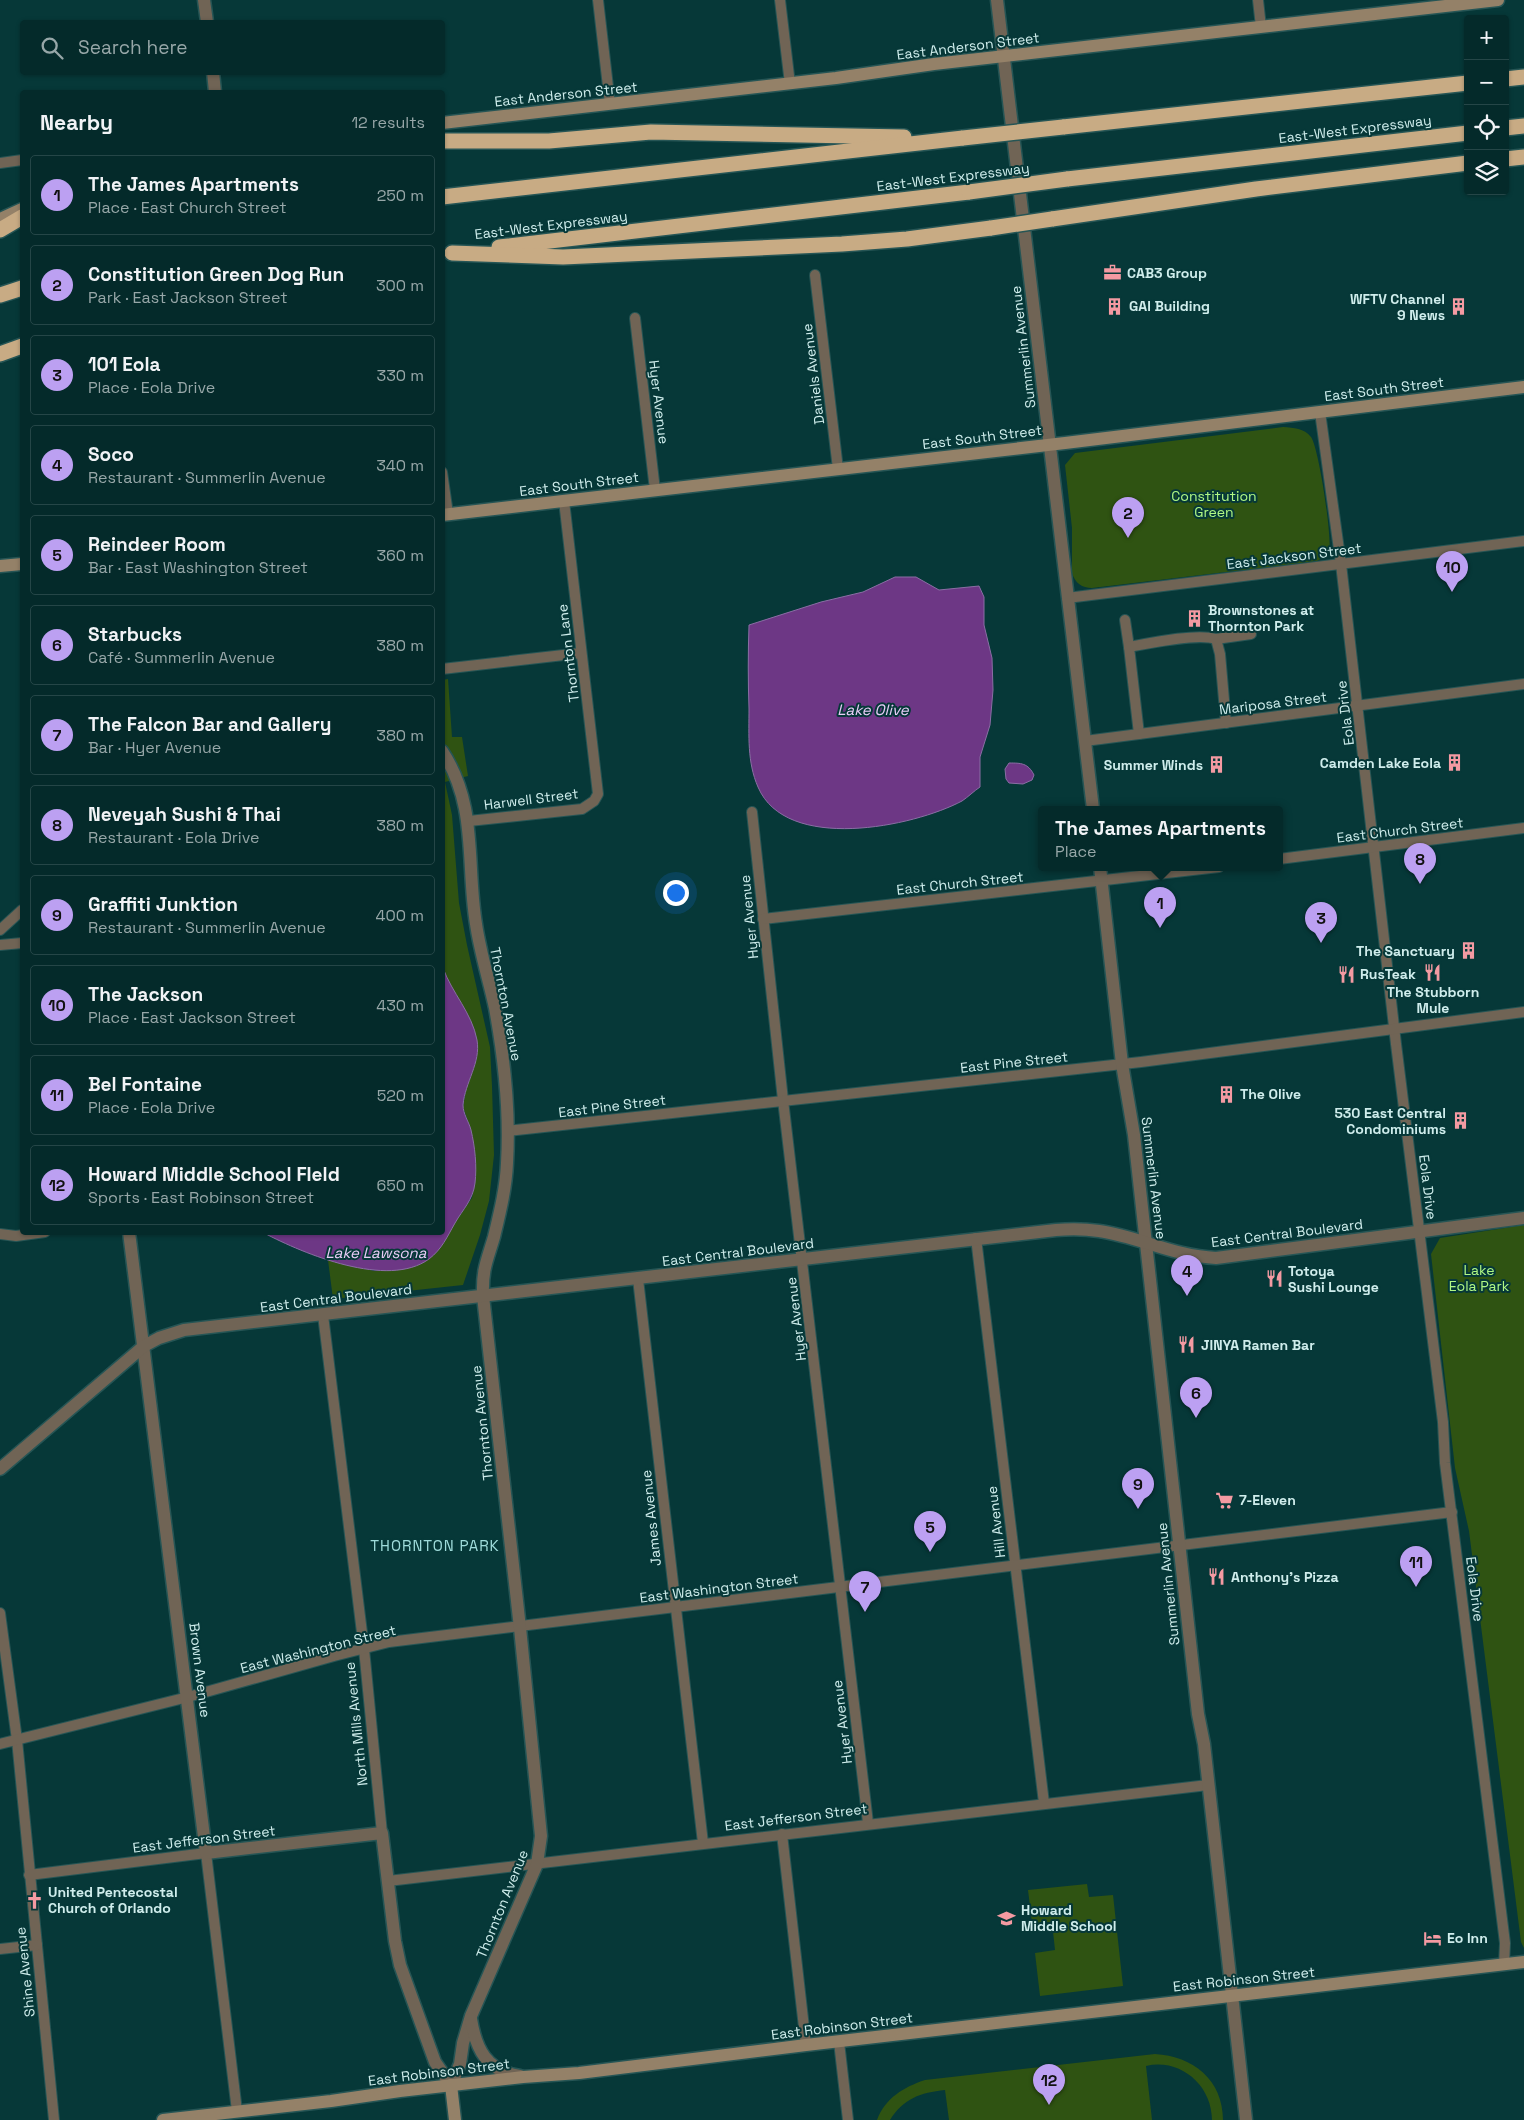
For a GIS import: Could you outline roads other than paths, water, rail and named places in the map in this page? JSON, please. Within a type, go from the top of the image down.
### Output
[{"type":"highway","points":[[1509,78],[1524,76]]},
{"type":"highway","points":[[445,197],[1464,83]]},
{"type":"highway","points":[[1509,128],[1524,126]]},
{"type":"highway","points":[[445,141],[549,141],[651,132],[964,138]]},
{"type":"highway","name":"East-West Expressway","points":[[447,253],[1464,132]]},
{"type":"highway","points":[[1509,159],[1524,157]]},
{"type":"highway","points":[[447,253],[563,257],[842,244],[908,239],[1256,189],[1464,163]]},
{"type":"highway","points":[[0,230],[20,218]]},
{"type":"highway","points":[[0,296],[20,289]]},
{"type":"highway","points":[[0,354],[20,347]]},
{"type":"main road","name":"East Anderson Street","points":[[445,123],[790,84],[1005,56],[1498,0]]},
{"type":"main road","points":[[0,219],[20,210]]},
{"type":"main road","name":"East South Street","points":[[445,515],[1524,388]]},
{"type":"main road","points":[[0,566],[20,564]]},
{"type":"main road","name":"East Robinson Street","points":[[163,2120],[332,2102],[451,2085],[579,2073],[1524,1962]]},
{"type":"main road","name":"North Mills Avenue","points":[[451,2085],[455,2120]]},
{"type":"street","points":[[204,0],[207,20]]},
{"type":"street","points":[[598,0],[610,104]]},
{"type":"street","points":[[780,0],[790,84]]},
{"type":"street","name":"Summerlin Avenue","points":[[998,0],[1093,806]]},
{"type":"street","points":[[1258,0],[1261,27]]},
{"type":"street","points":[[213,75],[215,90]]},
{"type":"street","points":[[0,163],[20,160]]},
{"type":"street","name":"Daniels Avenue","points":[[815,275],[838,469]]},
{"type":"street","name":"Hyer Avenue","points":[[635,318],[655,490]]},
{"type":"street","name":"Eola Drive","points":[[1320,412],[1341,564],[1375,847],[1394,1028],[1505,1943],[1504,1965]]},
{"type":"street","name":"Thornton Lane","points":[[564,501],[598,786],[598,794],[594,801]]},
{"type":"street","name":"East Jackson Street","points":[[1067,598],[1524,541]]},
{"type":"street","points":[[1125,620],[1139,734]]},
{"type":"street","points":[[1129,647],[1208,636],[1216,639],[1252,634]]},
{"type":"street","points":[[1216,639],[1220,654],[1226,723]]},
{"type":"street","points":[[445,669],[581,653]]},
{"type":"street","name":"Mariposa Street","points":[[1085,741],[1524,684]]},
{"type":"street","name":"Thornton Avenue","points":[[445,756],[450,763],[462,792],[468,821],[472,895],[481,951],[488,974],[500,1042],[507,1132],[505,1186],[500,1215],[483,1273],[483,1296],[541,1836],[537,1864],[471,2016],[463,2043],[460,2064],[451,2085]]},
{"type":"street","name":"Harwell Street","points":[[468,821],[582,809],[594,801]]},
{"type":"street","name":"Hyer Avenue","points":[[752,812],[783,1100],[868,1823]]},
{"type":"street","name":"East Church Street","points":[[1283,858],[1524,828]]},
{"type":"street","name":"Summerlin Avenue","points":[[1100,871],[1122,1064],[1134,1135],[1147,1244],[1179,1546],[1246,2120]]},
{"type":"street","name":"East Church Street","points":[[763,919],[1188,871]]},
{"type":"street","points":[[0,930],[20,912]]},
{"type":"street","points":[[0,945],[20,942]]},
{"type":"street","name":"East Pine Street","points":[[507,1132],[1122,1064],[1524,1012]]},
{"type":"street","name":"East Central Boulevard","points":[[0,1470],[144,1346],[159,1338],[184,1330],[1056,1230],[1078,1229],[1099,1231],[1180,1254],[1216,1258],[1524,1218]]},
{"type":"street","points":[[0,1234],[23,1235]]},
{"type":"street","name":"Brown Avenue","points":[[130,1235],[237,2111]]},
{"type":"street","name":"Hill Avenue","points":[[976,1238],[1044,1803]]},
{"type":"street","name":"James Avenue","points":[[638,1279],[703,1843]]},
{"type":"street","name":"North Mills Avenue","points":[[323,1315],[364,1649],[382,1833],[395,1941],[404,1980],[435,2062],[451,2085]]},
{"type":"street","name":"East Washington Street","points":[[0,1744],[188,1697],[390,1642],[520,1628],[675,1607],[1452,1512]]},
{"type":"street","name":"Shine Avenue","points":[[0,1613],[17,1740],[54,2120]]},
{"type":"street","name":"East Jefferson Street","points":[[388,1881],[868,1823],[1208,1785]]},
{"type":"street","name":"East Jefferson Street","points":[[29,1874],[382,1833]]},
{"type":"street","points":[[782,1834],[806,2045]]},
{"type":"street","points":[[0,1949],[37,1945]]},
{"type":"street","points":[[471,2016],[477,2045],[484,2057],[506,2074],[522,2077]]},
{"type":"street","points":[[839,2042],[848,2120]]},
{"type":"water","name":"Lake Olive","points":[[895,577],[916,577],[939,590],[979,586],[984,597],[984,625],[992,658],[993,690],[990,725],[980,757],[980,787],[962,801],[940,811],[883,825],[852,829],[822,827],[795,821],[773,808],[754,778],[749,739],[749,625],[821,602],[863,592]]},
{"type":"water","points":[[1009,763],[1027,766],[1034,775],[1032,780],[1023,784],[1009,783],[1006,779],[1005,769]]},
{"type":"water","name":"Lake Lawsona","points":[[445,972],[471,1021],[478,1048],[463,1105],[474,1143],[476,1163],[474,1189],[444,1243],[429,1259],[412,1267],[392,1271],[346,1265],[301,1250],[268,1235],[445,1235]]},
{"type":"place","name":"CAB3 Group","points":[[1113,273]]},
{"type":"place","name":"GAI Building","points":[[1115,306]]},
{"type":"place","name":"WFTV Channel 9 News","points":[[1459,307]]},
{"type":"place","name":"Constitution Green Dog Run","points":[[1128,538]]},
{"type":"place","name":"The Jackson","points":[[1452,592]]},
{"type":"place","name":"Brownstones at Thornton Park","points":[[1194,618]]},
{"type":"place","name":"Camden Lake Eola","points":[[1455,763]]},
{"type":"place","name":"Summer Winds","points":[[1217,765]]},
{"type":"place","name":"Neveyah Sushi & Thai","points":[[1420,884]]},
{"type":"place","name":"The James Apartments","points":[[1160,928]]},
{"type":"place","name":"101 Eola","points":[[1321,943]]},
{"type":"place","name":"The Sanctuary","points":[[1469,951]]},
{"type":"place","name":"The Stubborn Mule","points":[[1433,972]]},
{"type":"place","name":"RusTeak","points":[[1346,974]]},
{"type":"place","name":"The Olive","points":[[1226,1094]]},
{"type":"place","name":"530 East Central Condominiums","points":[[1460,1121]]},
{"type":"place","name":"Totoya Sushi Lounge","points":[[1274,1279]]},
{"type":"place","name":"Soco","points":[[1187,1296]]},
{"type":"place","name":"JINYA Ramen Bar","points":[[1187,1345]]},
{"type":"place","name":"Starbucks","points":[[1196,1418]]},
{"type":"place","name":"7-Eleven","points":[[1225,1500]]},
{"type":"place","name":"Graffiti Junktion","points":[[1138,1509]]},
{"type":"place","name":"Reindeer Room","points":[[930,1552]]},
{"type":"place","name":"Anthony's Pizza","points":[[1217,1577]]},
{"type":"place","name":"Bel Fontaine","points":[[1416,1587]]},
{"type":"place","name":"The Falcon Bar and Gallery","points":[[865,1612]]},
{"type":"place","name":"United Pentecostal Church of Orlando","points":[[34,1900]]},
{"type":"place","name":"Howard Middle School","points":[[1007,1918]]},
{"type":"place","name":"Eo Inn","points":[[1433,1938]]},
{"type":"place","name":"Howard Middle School FIeld","points":[[1049,2105]]},
{"type":"district","name":"THORNTON PARK","points":[[435,1545]]},
{"type":"park label","name":"Constitution Green","points":[[1214,504]]},
{"type":"park label","name":"Lake Eola Park","points":[[1479,1278]]}]
